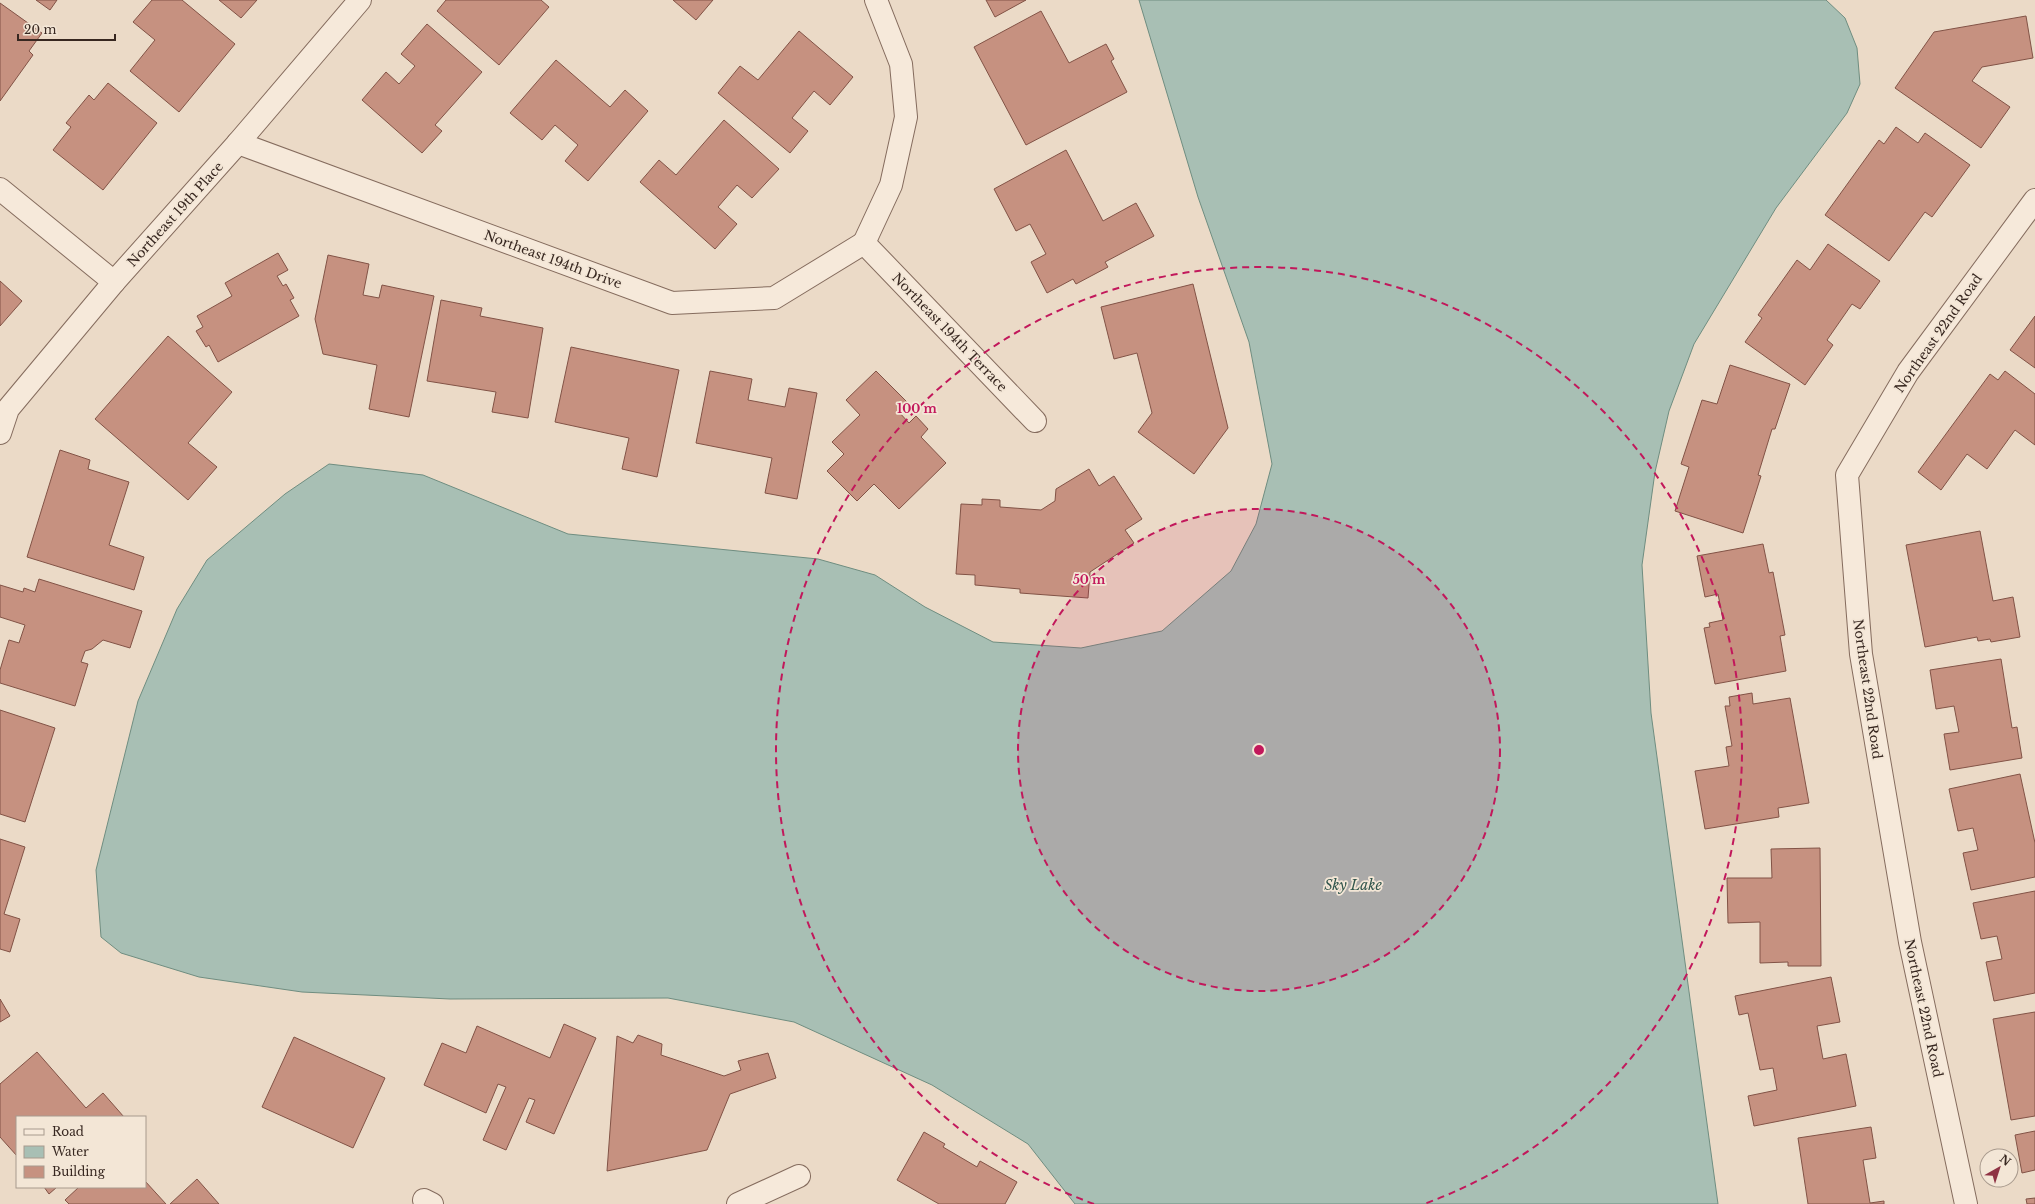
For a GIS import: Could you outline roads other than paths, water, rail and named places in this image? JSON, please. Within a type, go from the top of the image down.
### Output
[{"type":"street","name":"Northeast 19th Place","points":[[0,433],[8,409],[114,282],[238,143],[360,0]]},
{"type":"street","points":[[864,243],[891,185],[906,117],[901,64],[876,0]]},
{"type":"street","name":"Northeast 194th Drive","points":[[238,143],[672,303],[774,298],[864,243]]},
{"type":"street","points":[[0,189],[114,282]]},
{"type":"street","name":"Northeast 22nd Road","points":[[1966,1204],[1910,942],[1861,654],[1847,475],[1908,372],[2035,200]]},
{"type":"street","name":"Northeast 194th Terrace","points":[[864,243],[1035,421]]},
{"type":"street","points":[[738,1204],[799,1176]]},
{"type":"water","name":"Sky Lake","points":[[1139,0],[1826,0],[1845,18],[1857,48],[1860,84],[1847,113],[1776,208],[1694,344],[1669,411],[1655,472],[1642,565],[1651,713],[1718,1204],[1075,1204],[1028,1144],[932,1085],[794,1022],[668,998],[450,999],[302,992],[199,977],[121,953],[101,937],[96,870],[138,701],[177,609],[207,560],[285,494],[329,464],[423,475],[568,534],[818,559],[875,575],[925,607],[993,642],[1081,648],[1162,631],[1231,571],[1256,524],[1272,464],[1249,342],[1198,197]]}]
